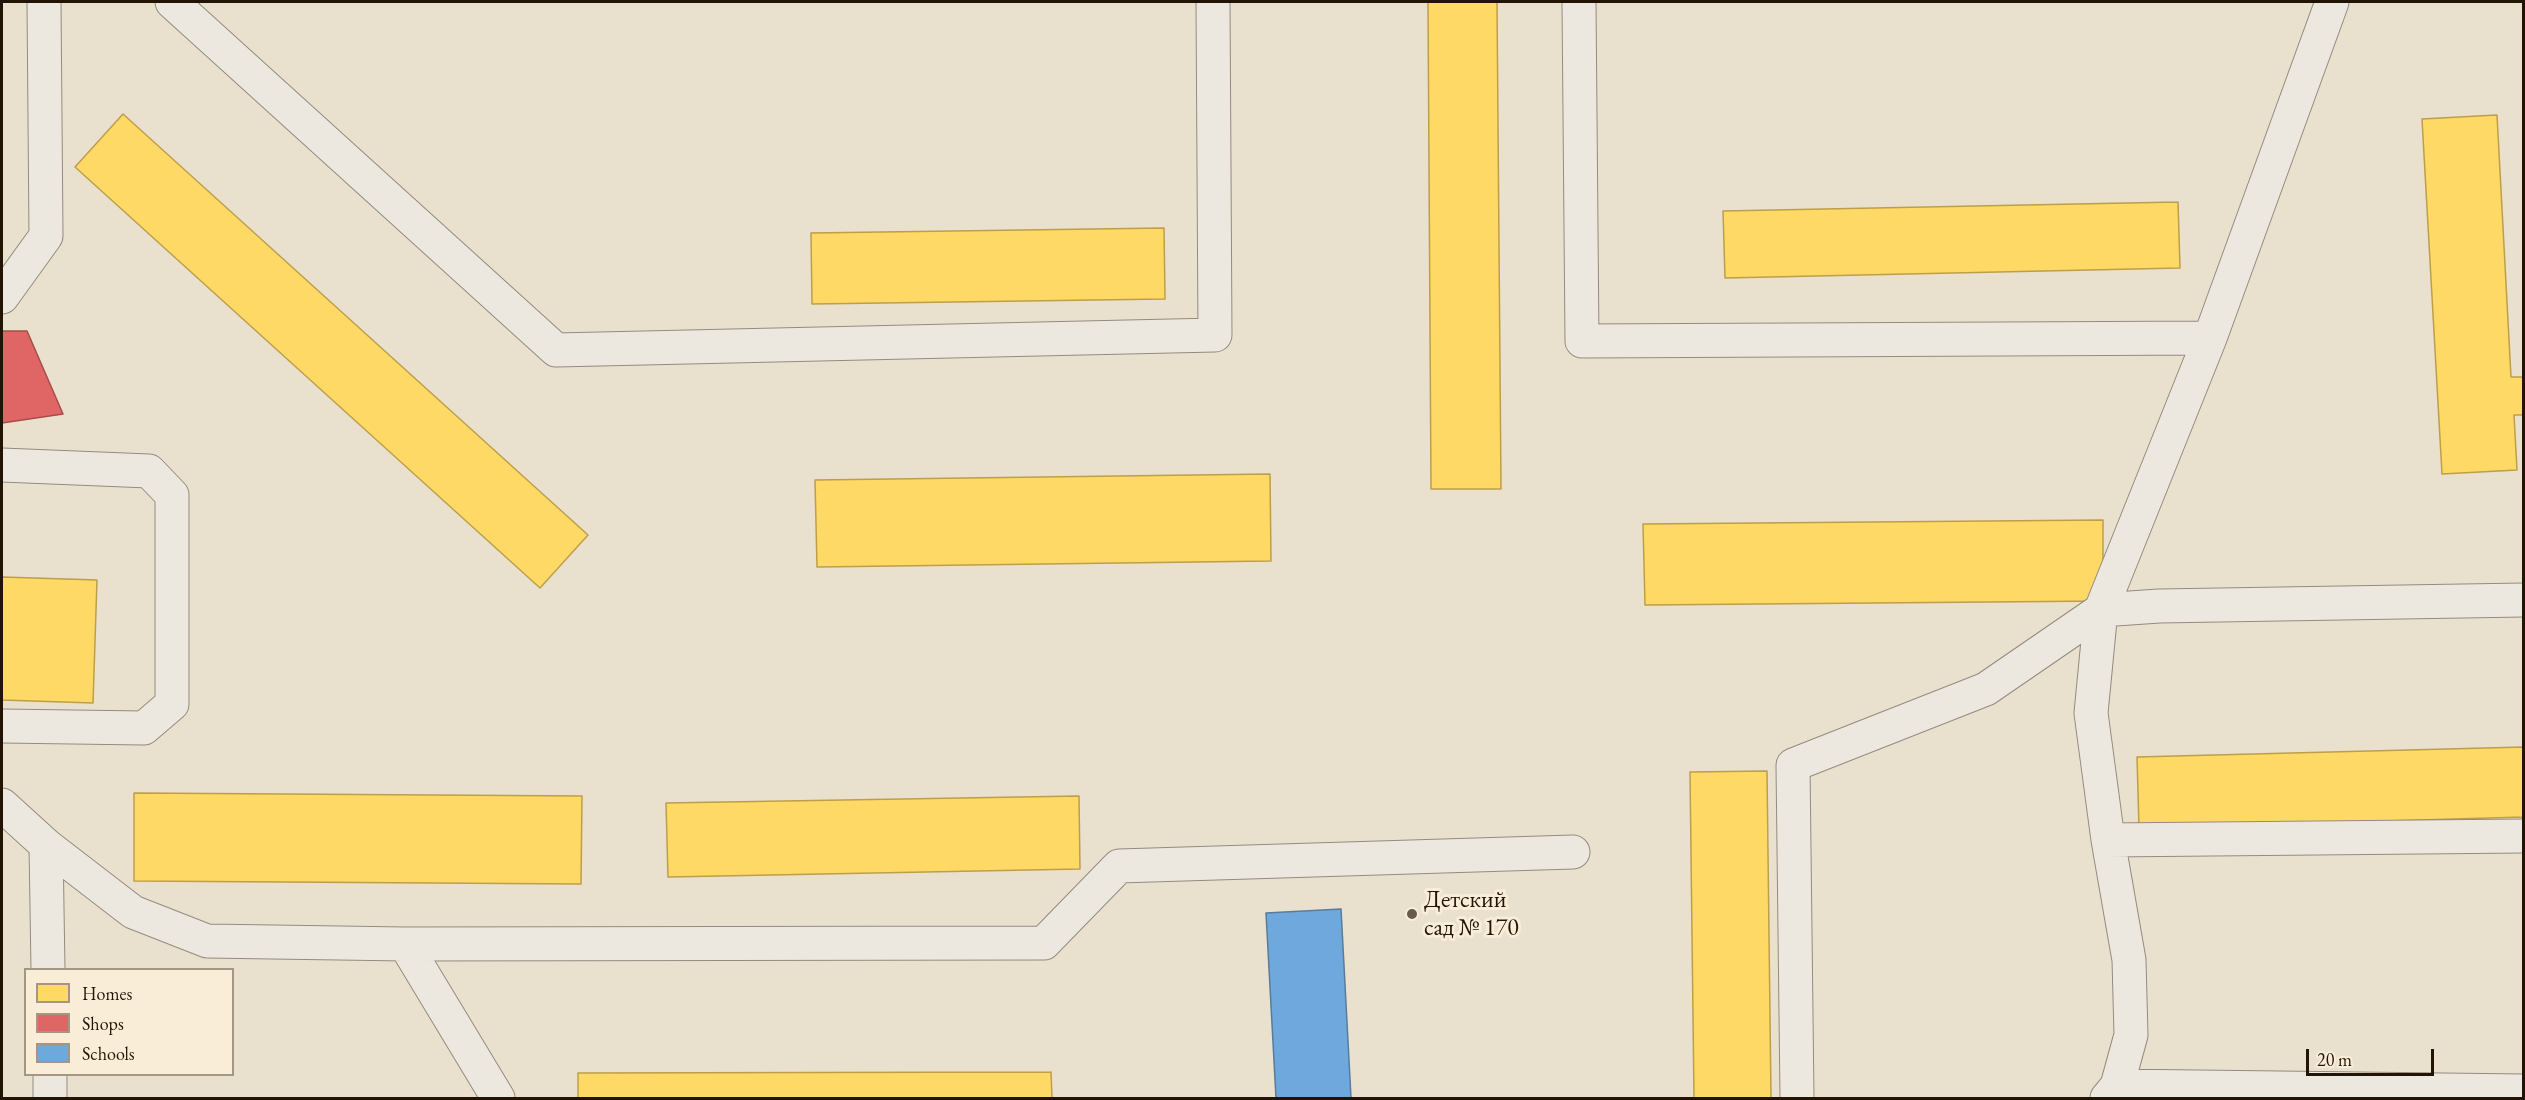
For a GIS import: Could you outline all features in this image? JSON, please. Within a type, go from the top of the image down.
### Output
[{"type":"lane","points":[[2,297],[46,236],[44,2]]},
{"type":"lane","points":[[172,2],[556,350],[1215,335],[1213,2]]},
{"type":"lane","points":[[1579,2],[1582,341],[2210,338]]},
{"type":"lane","points":[[2332,2],[2210,338],[2102,610],[2091,713],[2108,840],[2129,960],[2131,1035],[2112,1092],[2523,1091]]},
{"type":"lane","points":[[2,465],[149,471],[172,495],[172,704],[144,728],[2,726]]},
{"type":"lane","points":[[1797,1098],[1793,765],[1986,689],[2102,610],[2171,606],[2523,600]]},
{"type":"lane","points":[[2,805],[46,845],[133,912],[207,941],[405,944],[1044,943],[1119,866],[1573,852]]},
{"type":"lane","points":[[2108,840],[2523,836]]},
{"type":"lane","points":[[46,845],[48,968]]},
{"type":"lane","points":[[405,944],[498,1098]]},
{"type":"lane","points":[[50,1076],[50,1098]]},
{"type":"building: Homes","points":[[1428,2],[1497,2],[1501,489],[1431,489]]},
{"type":"building: Homes","points":[[123,114],[588,535],[540,588],[75,167]]},
{"type":"building: Homes","points":[[2497,115],[2511,377],[2524,377],[2524,415],[2514,415],[2517,470],[2442,474],[2422,119]]},
{"type":"building: Homes","points":[[2178,202],[2180,268],[1725,278],[1723,211]]},
{"type":"building: Homes","points":[[1164,228],[1165,299],[812,304],[811,233]]},
{"type":"building: Homes","points":[[1270,474],[1271,561],[817,567],[815,480]]},
{"type":"building: Homes","points":[[2103,520],[2103,601],[1645,605],[1643,524]]},
{"type":"building: Homes","points":[[2,577],[97,580],[93,703],[2,700]]},
{"type":"building: Homes","points":[[2524,747],[2524,817],[2139,828],[2137,757]]},
{"type":"building: Homes","points":[[1767,771],[1771,1098],[1694,1098],[1690,772]]},
{"type":"building: Homes","points":[[134,793],[582,796],[581,884],[134,881]]},
{"type":"building: Homes","points":[[1079,796],[1080,869],[668,877],[666,803]]},
{"type":"building: Homes","points":[[1051,1072],[1052,1098],[578,1098],[578,1073]]},
{"type":"building: Shops","points":[[2,331],[27,331],[63,414],[2,423]]},
{"type":"building: Schools","points":[[1341,909],[1351,1098],[1276,1098],[1266,913]]},
{"type":"place","name":"Детский сад № 170","points":[[1412,914]]}]
